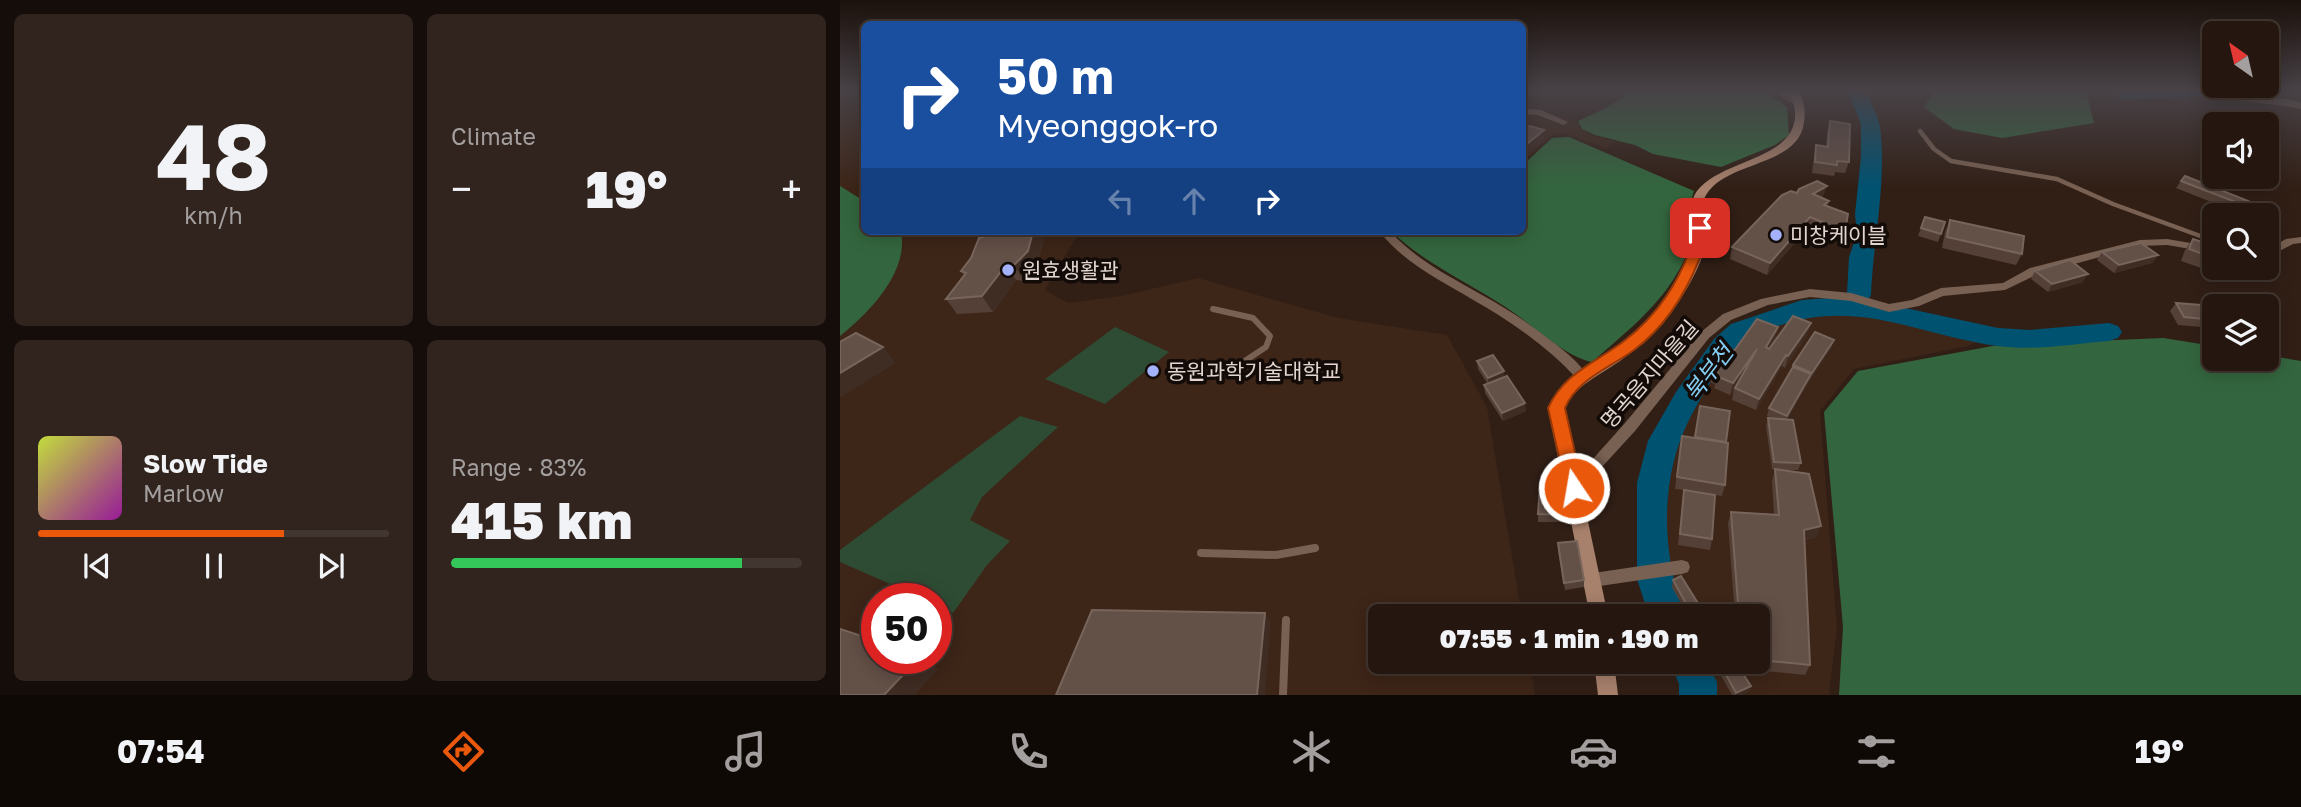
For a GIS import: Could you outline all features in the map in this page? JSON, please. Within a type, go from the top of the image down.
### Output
[{"type":"main road","points":[[1597,604],[1556,408],[1573,382],[1631,345],[1663,313],[1679,292],[1701,237],[1696,215],[1701,193],[1726,172],[1788,147],[1799,132],[1796,123]]},
{"type":"main road","points":[[1605,674],[1608,695]]},
{"type":"street","points":[[1388,235],[1417,262],[1494,307],[1570,362],[1582,377]]},
{"type":"street","points":[[2279,247],[2290,241],[2301,240]]},
{"type":"street","name":"명곡음지마을길","points":[[1574,488],[1630,426],[1705,335],[1727,317],[1765,302],[1810,293],[1851,297],[1889,308],[1915,303],[1941,292],[2005,286],[2034,271],[2140,243],[2167,242],[2202,248]]},
{"type":"street","points":[[1593,580],[1682,567]]},
{"type":"lane","points":[[1920,131],[1934,149],[1951,161],[2045,175],[2202,236]]},
{"type":"lane","points":[[1213,309],[1248,315],[1261,321],[1270,336],[1266,347],[1225,373]]},
{"type":"lane","points":[[1201,553],[1276,555],[1315,548]]},
{"type":"lane","points":[[1283,695],[1286,620]]},
{"type":"shaded area","name":"동원과학기술대학교","points":[[840,123],[861,123],[861,235],[1078,235],[1045,290],[1068,303],[1121,296],[1198,278],[1338,318],[1447,335],[1487,407],[1520,604],[1368,604],[1368,674],[1532,674],[1535,695],[840,695]]},
{"type":"shaded area","points":[[1526,123],[1577,123],[1593,136],[1616,142],[1605,148],[1565,133],[1551,136],[1526,160]]},
{"type":"shaded area","points":[[1852,308],[1980,340],[1968,346],[1854,369],[1820,411],[1837,628],[1829,695],[1713,695],[1703,674],[1770,674],[1770,604],[1673,604],[1663,582],[1659,483],[1668,444],[1690,400],[1727,348],[1743,333],[1805,311]]},
{"type":"green space","points":[[1579,123],[1788,123],[1789,135],[1775,145],[1721,167],[1653,154],[1635,145],[1582,129]]},
{"type":"green space","points":[[1946,123],[2091,123],[2002,138],[1954,129]]},
{"type":"green space","points":[[1569,137],[1694,191],[1691,204],[1692,239],[1675,276],[1651,308],[1592,362],[1559,347],[1507,308],[1447,272],[1395,235],[1526,235],[1526,162],[1552,138]]},
{"type":"green space","points":[[840,186],[861,199],[861,235],[901,235],[902,246],[899,261],[885,290],[840,336]]},
{"type":"green space","points":[[1115,327],[1169,352],[1105,404],[1045,379]]},
{"type":"green space","points":[[2163,338],[2202,344],[2202,371],[2279,371],[2279,357],[2301,361],[2301,695],[1839,695],[1843,627],[1824,412],[1858,371],[1998,345]]},
{"type":"green space","points":[[1020,416],[1058,427],[982,497],[970,520],[1010,541],[987,565],[953,613],[952,583],[888,583],[840,562],[840,550]]},
{"type":"building","points":[[1830,123],[1850,124],[1849,162],[1837,161],[1837,165],[1815,162],[1816,145],[1828,147]]},
{"type":"building","points":[[1529,126],[1544,130],[1526,145],[1526,128]]},
{"type":"building","points":[[2185,176],[2202,183],[2202,189],[2218,189],[2253,203],[2238,203],[2181,181]]},
{"type":"building","name":"미창케이블","points":[[1817,181],[1827,186],[1813,194],[1829,201],[1824,205],[1848,214],[1845,231],[1810,217],[1770,263],[1732,247],[1782,195],[1791,191],[1797,193],[1799,189]]},
{"type":"building","points":[[1925,217],[1945,222],[1941,234],[1921,228]]},
{"type":"building","points":[[1950,220],[2024,236],[2022,254],[1947,237]]},
{"type":"building","points":[[1032,235],[1028,251],[1014,265],[1006,265],[982,296],[946,299],[966,273],[961,271],[971,258],[979,238]]},
{"type":"building","points":[[2193,239],[2202,242],[2202,254],[2189,249]]},
{"type":"building","points":[[2141,243],[2158,255],[2119,265],[2102,252]]},
{"type":"building","points":[[2070,260],[2088,274],[2052,284],[2035,271]]},
{"type":"building","points":[[2176,303],[2202,305],[2202,319],[2184,317]]},
{"type":"building","points":[[1793,316],[1811,323],[1788,356],[1786,355],[1759,399],[1735,388],[1757,349],[1733,383],[1716,376],[1718,373],[1712,370],[1728,348],[1734,351],[1757,319],[1778,327],[1766,347],[1769,349]]},
{"type":"building","points":[[1815,332],[1834,340],[1812,373],[1793,365]]},
{"type":"building","points":[[856,333],[883,347],[840,373],[840,342]]},
{"type":"building","points":[[1493,355],[1504,371],[1488,378],[1477,361]]},
{"type":"building","points":[[1793,367],[1811,374],[1787,416],[1769,408]]},
{"type":"building","points":[[1507,376],[1525,403],[1502,413],[1484,385]]},
{"type":"building","points":[[1700,406],[1730,411],[1726,442],[1695,437]]},
{"type":"building","points":[[1768,418],[1793,420],[1801,463],[1774,462]]},
{"type":"building","points":[[1682,436],[1728,443],[1725,485],[1677,477]]},
{"type":"building","points":[[1775,469],[1809,474],[1821,526],[1804,530],[1810,665],[1770,661],[1770,604],[1738,604],[1731,512],[1779,515]]},
{"type":"building","points":[[1540,484],[1562,484],[1561,515],[1538,514]]},
{"type":"building","points":[[1684,490],[1715,495],[1712,539],[1680,534]]},
{"type":"building","points":[[1577,541],[1584,580],[1564,583],[1558,543]]},
{"type":"building","points":[[1681,576],[1698,604],[1686,604],[1673,580]]},
{"type":"building","points":[[1092,610],[1265,613],[1257,695],[1056,695]]},
{"type":"building","points":[[840,629],[861,636],[861,674],[904,674],[884,695],[840,695]]},
{"type":"building","points":[[1726,674],[1743,674],[1751,686],[1736,693]]},
{"type":"waterway","name":"북부천","points":[[1851,305],[1859,295],[1861,257],[1868,234],[1866,214],[1871,157],[1870,123]]},
{"type":"waterway","name":"북부천","points":[[1663,604],[1654,579],[1652,483],[1663,441],[1686,399],[1723,346],[1740,330],[1802,308],[1851,305]]},
{"type":"waterway","points":[[1851,305],[1998,337],[2030,339],[2109,332]]},
{"type":"waterway","name":"북부천","points":[[1694,674],[1698,682],[1698,695]]},
{"type":"place","name":"미창케이블","points":[[1776,235]]},
{"type":"place","name":"원효생활관","points":[[1008,270]]},
{"type":"place","name":"동원과학기술대학교","points":[[1153,371]]},
{"type":"route","points":[[1574,488],[1556,408],[1573,382],[1631,345],[1663,313],[1679,292],[1701,237],[1700,228]]}]
